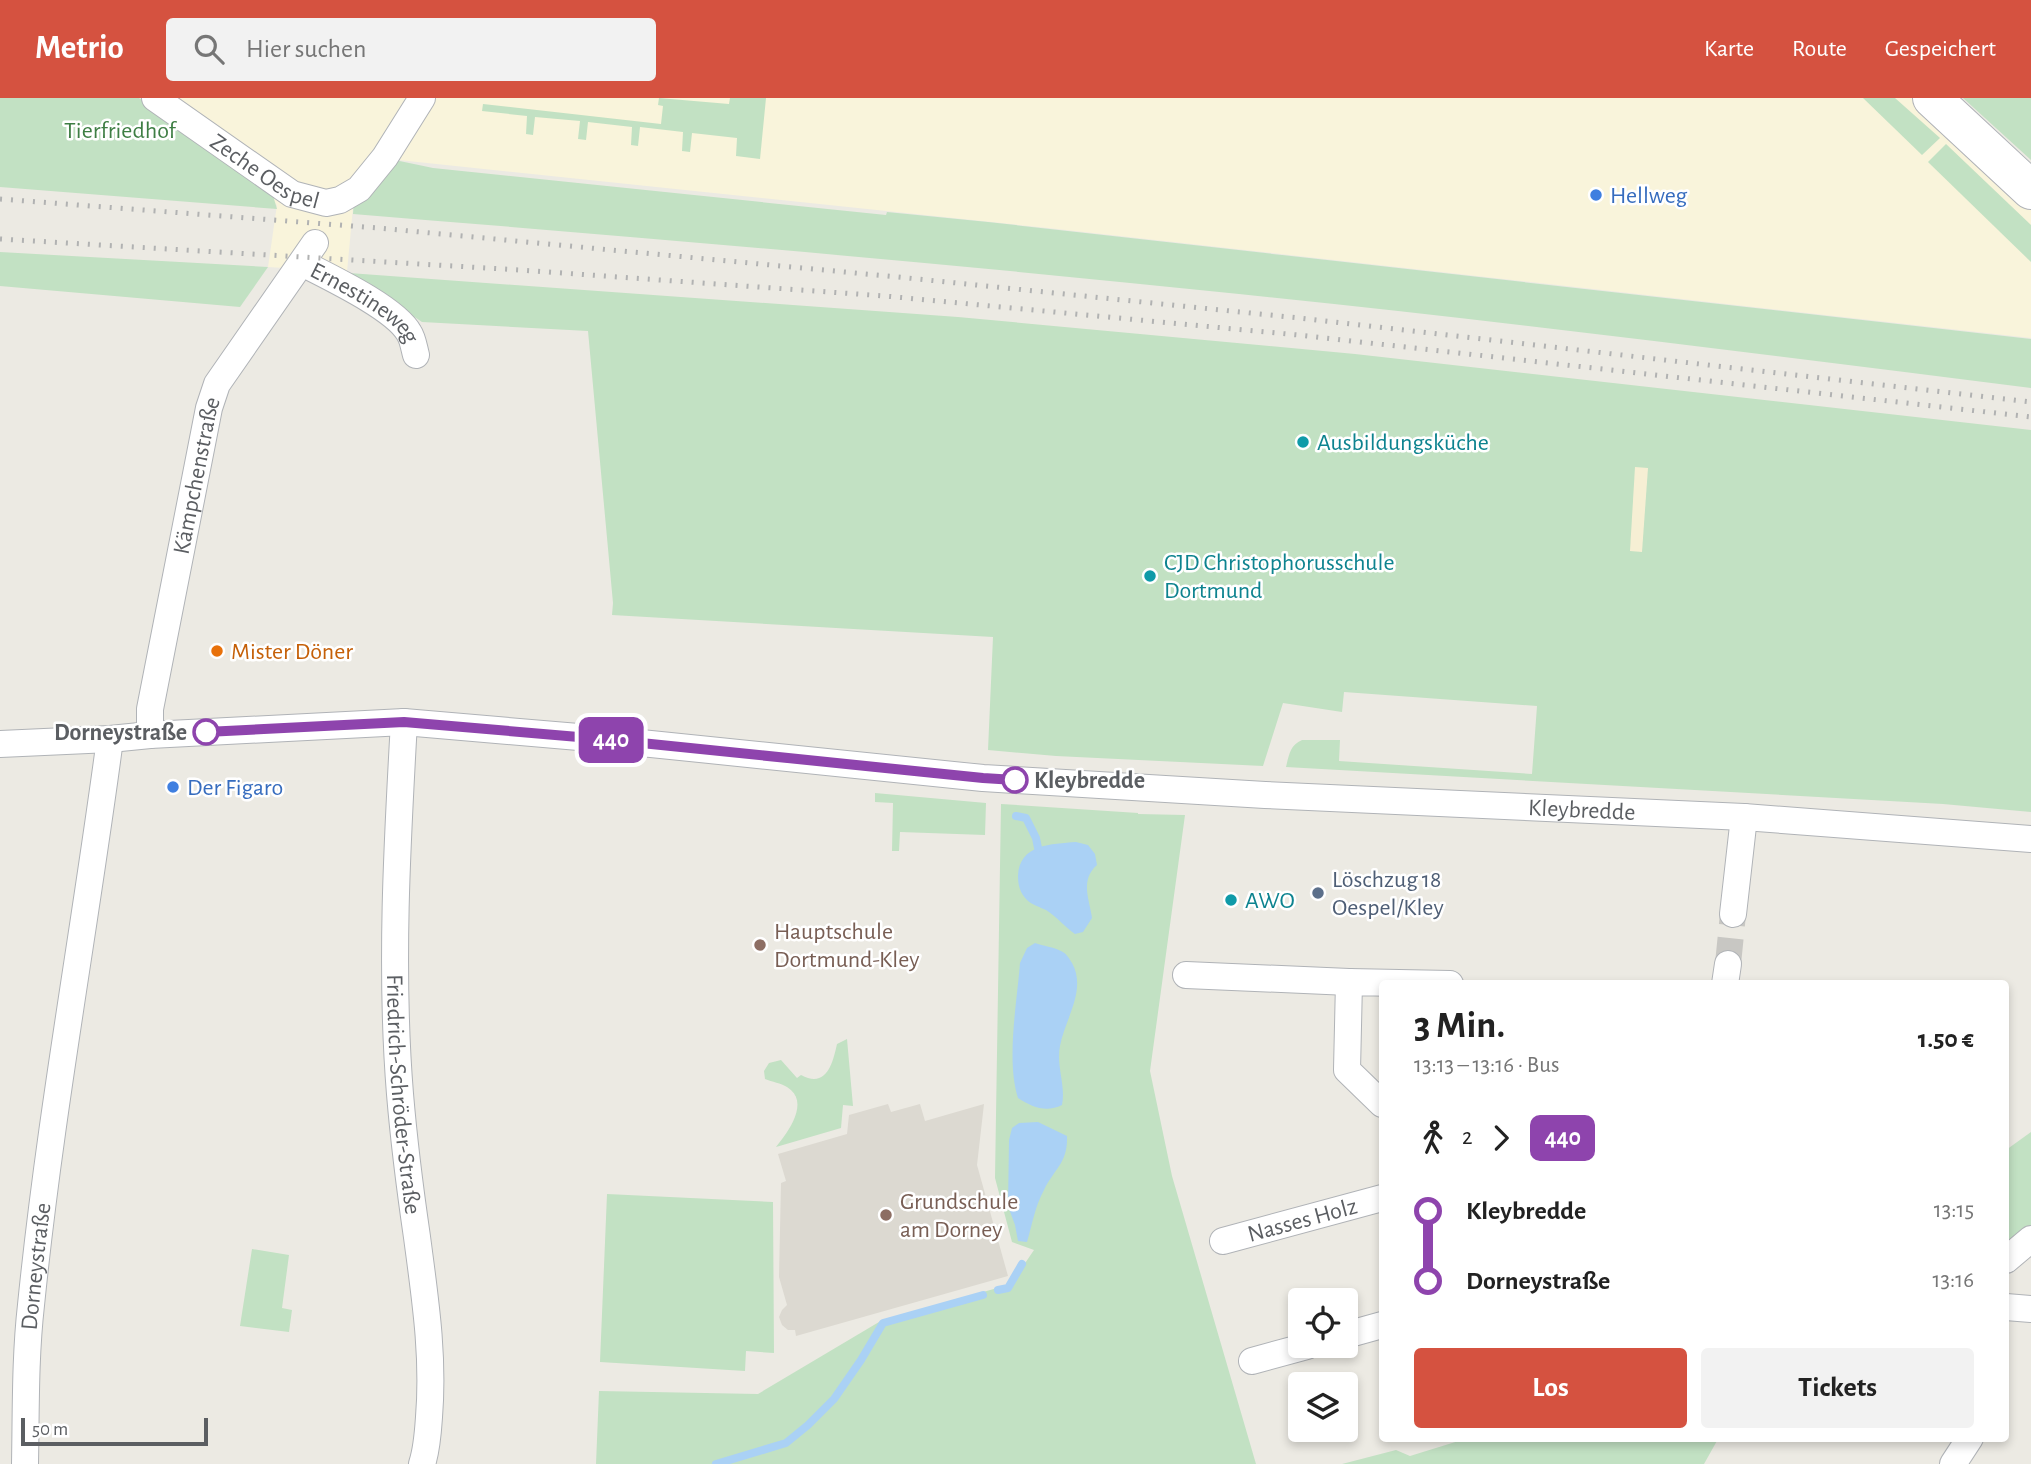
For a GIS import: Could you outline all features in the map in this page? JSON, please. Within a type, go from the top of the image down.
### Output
[{"type":"main road","points":[[1932,98],[2031,190]]},
{"type":"street","name":"Zeche Oespel","points":[[155,98],[292,194],[326,203],[340,200],[359,189],[385,157],[422,98]]},
{"type":"street","name":"Ernestineweg","points":[[309,253],[394,317],[409,332],[416,355]]},
{"type":"street","name":"Kämpchenstraße","points":[[150,735],[150,709],[209,408],[217,384],[309,253]]},
{"type":"street","name":"Kleybredde","points":[[0,744],[404,722],[602,739],[983,778],[1265,795],[1744,817],[2031,839]]},
{"type":"street","name":"Friedrich-Schröder-Straße","points":[[404,722],[396,1010],[400,1093],[431,1356],[428,1427],[422,1464]]},
{"type":"street","name":"Dorneystraße","points":[[25,1464],[29,1325],[37,1240],[110,739]]},
{"type":"street","points":[[1733,914],[1744,817]]},
{"type":"street","points":[[1186,975],[1379,982]]},
{"type":"street","points":[[1349,982],[1346,1070],[1379,1101]]},
{"type":"street","name":"Nasses Holz","points":[[1223,1241],[1379,1199]]},
{"type":"street","points":[[2009,1257],[2031,1239]]},
{"type":"street","points":[[2009,1307],[2031,1309]]},
{"type":"street","points":[[1358,1332],[1379,1326]]},
{"type":"street","points":[[1252,1361],[1288,1351]]},
{"type":"street","points":[[1953,1464],[1967,1442]]},
{"type":"shaded area","points":[[164,98],[1925,98],[2031,199],[2031,338],[1048,228],[389,159],[354,197],[347,272],[268,267],[277,205]]},
{"type":"shaded area","name":"Grundschule am Dorney","points":[[888,1104],[891,1112],[920,1104],[925,1121],[984,1104],[977,1165],[1008,1276],[796,1336],[795,1330],[788,1330],[779,1317],[787,1305],[779,1277],[781,1183],[786,1181],[778,1154],[847,1134],[849,1115]]},
{"type":"green space","name":"Tierfriedhof","points":[[0,98],[139,98],[272,192],[277,209],[0,187]]},
{"type":"green space","points":[[659,98],[729,104],[730,98],[766,98],[760,159],[736,156],[737,138],[692,133],[690,152],[682,151],[683,132],[640,127],[638,146],[631,145],[632,127],[588,122],[586,140],[578,139],[580,121],[535,117],[533,135],[526,134],[527,116],[482,111],[483,104],[661,124],[663,106],[658,105]]},
{"type":"green space","points":[[1863,98],[1895,98],[1940,138],[1922,155]]},
{"type":"green space","points":[[1963,98],[2031,98],[2031,160]]},
{"type":"green space","points":[[1946,144],[2031,225],[2031,262],[1928,162]]},
{"type":"green space","points":[[390,159],[433,168],[886,215],[887,212],[988,222],[2031,339],[2031,388],[1338,304],[796,251],[353,214],[354,199]]},
{"type":"green space","points":[[0,252],[268,267],[240,307],[0,286]]},
{"type":"green space","points":[[349,273],[958,317],[1355,354],[2031,430],[2031,812],[1943,804],[1286,767],[1292,748],[1302,740],[1340,740],[1339,761],[1532,774],[1537,706],[1344,692],[1342,712],[1283,703],[1263,766],[988,750],[993,637],[612,615],[588,331],[422,322]]},
{"type":"green space","points":[[875,793],[986,803],[985,835],[900,832],[899,851],[892,851],[893,803],[875,802]]},
{"type":"green space","points":[[1001,804],[1185,815],[1150,1071],[1172,1176],[1256,1464],[596,1464],[599,1391],[758,1394],[879,1322],[1011,1284],[1034,1250],[1012,1242],[995,1178]]},
{"type":"green space","points":[[847,1039],[853,1106],[843,1105],[841,1128],[776,1147],[795,1117],[797,1101],[794,1093],[787,1087],[765,1079],[764,1071],[769,1063],[781,1060],[797,1078],[801,1075],[817,1079],[827,1072],[831,1065],[837,1044]]},
{"type":"green space","points":[[2031,1132],[2031,1225],[2009,1243],[2009,1148]]},
{"type":"green space","points":[[607,1194],[773,1202],[774,1353],[746,1351],[745,1371],[600,1362]]},
{"type":"green space","points":[[252,1249],[289,1255],[282,1308],[292,1310],[289,1332],[240,1326]]},
{"type":"green space","points":[[1455,1442],[1716,1442],[1704,1464],[1342,1464],[1396,1450],[1410,1456]]},
{"type":"sand","points":[[1635,467],[1648,468],[1642,552],[1630,551]]},
{"type":"water","points":[[1076,842],[1088,845],[1095,854],[1097,865],[1087,883],[1092,918],[1083,932],[1075,934],[1046,910],[1027,900],[1020,889],[1018,876],[1024,857],[1030,852],[1047,845]]},
{"type":"water","points":[[1035,943],[1066,954],[1076,973],[1077,984],[1074,1004],[1060,1046],[1062,1105],[1050,1109],[1034,1106],[1018,1098],[1013,1067],[1013,1031],[1020,963],[1027,948]]},
{"type":"water","points":[[1038,1122],[1067,1136],[1067,1145],[1063,1159],[1038,1202],[1027,1242],[1018,1241],[1008,1206],[1009,1140],[1012,1128],[1019,1123]]},
{"type":"waterway","points":[[1016,816],[1026,818],[1038,848]]},
{"type":"waterway","points":[[998,1290],[1008,1288],[1022,1264]]},
{"type":"waterway","points":[[716,1464],[786,1443],[808,1425],[834,1399],[883,1323],[983,1295]]},
{"type":"tunnel","points":[[1728,964],[1733,914]]},
{"type":"railway","points":[[0,199],[378,228],[898,277],[1299,318],[2031,402]]},
{"type":"railway","points":[[0,239],[520,270],[885,296],[1298,335],[2031,417]]},
{"type":"bus line","name":"440","points":[[206,732],[404,722],[1015,780]]},
{"type":"place","name":"Hellweg","points":[[1596,195]]},
{"type":"place","name":"Ausbildungsküche","points":[[1303,442]]},
{"type":"place","name":"CJD Christophorusschule Dortmund","points":[[1150,576]]},
{"type":"place","name":"Mister Döner","points":[[217,651]]},
{"type":"place","name":"Dorneystraße","points":[[206,732]]},
{"type":"place","name":"Kleybredde","points":[[1015,780]]},
{"type":"place","name":"Der Figaro","points":[[173,787]]},
{"type":"place","name":"Löschzug 18 Oespel/Kley","points":[[1318,893]]},
{"type":"place","name":"AWO","points":[[1231,900]]},
{"type":"place","name":"Hauptschule Dortmund-Kley","points":[[760,945]]},
{"type":"place","name":"Grundschule am Dorney","points":[[886,1215]]}]
